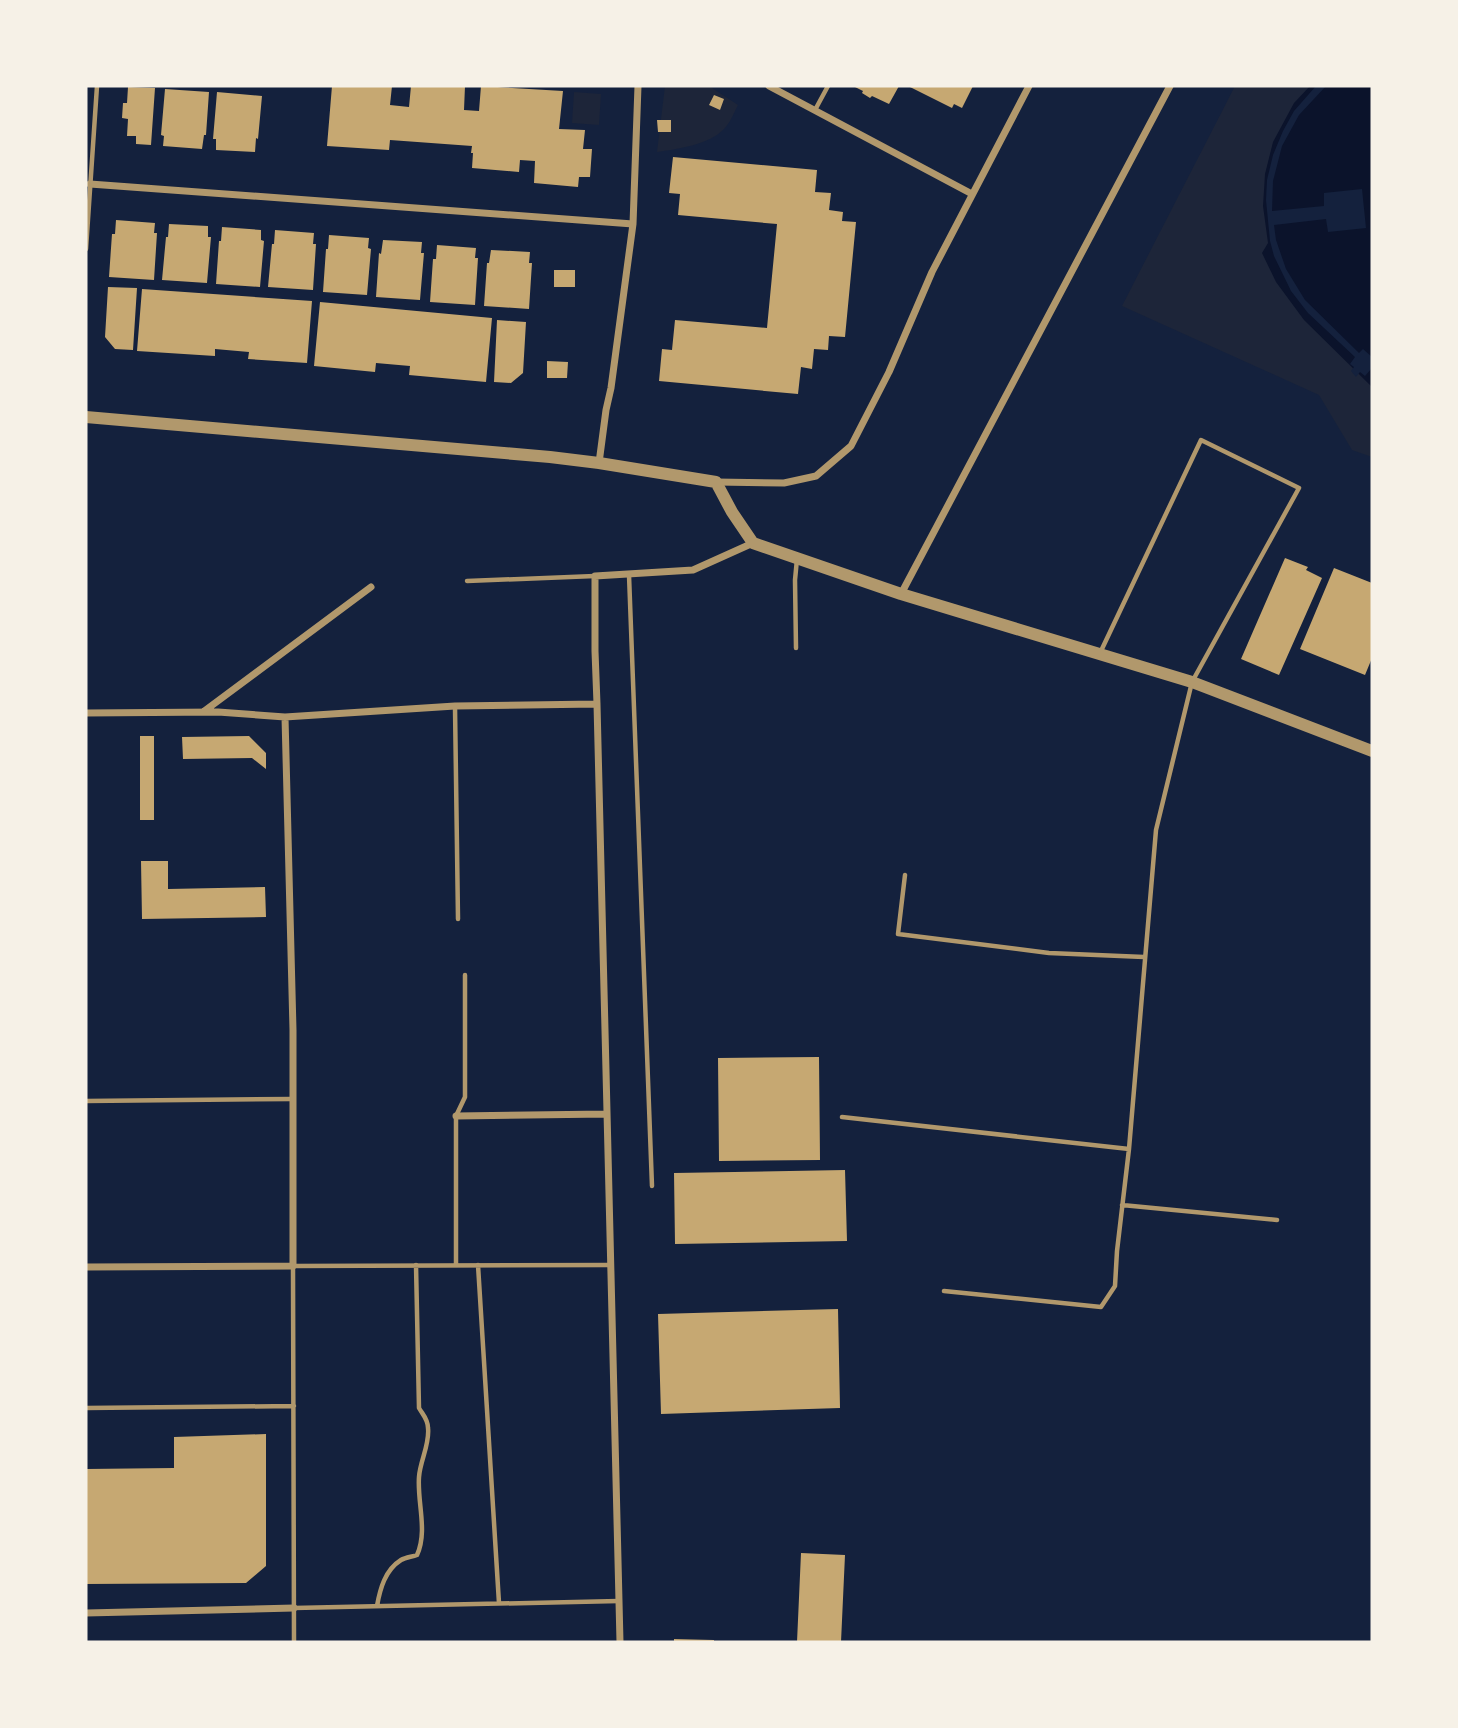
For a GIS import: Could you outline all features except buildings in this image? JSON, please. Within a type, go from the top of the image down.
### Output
[{"type":"street","points":[[599,463],[633,224],[638,86]]},
{"type":"street","points":[[769,86],[972,194]]},
{"type":"street","points":[[86,417],[599,463],[716,482],[784,483],[816,476],[851,446],[889,372],[932,272],[1029,86]]},
{"type":"street","points":[[901,594],[1170,86]]},
{"type":"street","points":[[90,184],[633,224]]},
{"type":"street","points":[[716,482],[753,543],[901,594],[1192,682],[1372,751]]},
{"type":"street","points":[[620,1642],[595,576],[693,570],[753,543]]},
{"type":"street","points":[[203,712],[371,587]]},
{"type":"street","points":[[86,713],[203,712],[285,717],[455,706],[597,704]]},
{"type":"street","points":[[86,1267],[293,1266],[293,1030],[285,717]]},
{"type":"street","points":[[456,1116],[607,1114]]},
{"type":"street","points":[[86,1613],[294,1608]]},
{"type":"lane","points":[[86,249],[97,86]]},
{"type":"lane","points":[[815,110],[828,86]]},
{"type":"lane","points":[[944,1291],[1101,1307],[1115,1286],[1156,830],[1192,682],[1299,488],[1201,440],[1100,654]]},
{"type":"lane","points":[[796,648],[794,580],[797,558]]},
{"type":"lane","points":[[629,574],[652,1186]]},
{"type":"lane","points":[[467,581],[595,576]]},
{"type":"lane","points":[[455,706],[458,919]]},
{"type":"lane","points":[[905,875],[898,934],[1049,953],[1144,957]]},
{"type":"lane","points":[[456,1265],[456,1116],[465,1097],[465,975]]},
{"type":"lane","points":[[86,1101],[292,1099]]},
{"type":"lane","points":[[842,1117],[1129,1149]]},
{"type":"lane","points":[[1122,1205],[1277,1220]]},
{"type":"lane","points":[[377,1606],[388,1572],[404,1558],[415,1557],[421,1542],[419,1480],[429,1431],[427,1419],[419,1408],[416,1265]]},
{"type":"lane","points":[[478,1265],[499,1603]]},
{"type":"lane","points":[[294,1642],[293,1266],[611,1265]]},
{"type":"lane","points":[[86,1408],[293,1406]]},
{"type":"lane","points":[[294,1608],[619,1601]]},
{"type":"shaded area","points":[[665,86],[709,86],[738,105],[726,127],[710,139],[657,152]]},
{"type":"shaded area","points":[[1235,86],[1372,86],[1372,457],[1352,450],[1319,395],[1122,306]]},
{"type":"shaded area","points":[[1310,86],[1372,86],[1372,387],[1304,320],[1276,282],[1262,253],[1268,243],[1263,206],[1265,174],[1273,142],[1294,103]]},
{"type":"shaded area","points":[[574,92],[601,94],[599,125],[572,123]]},
{"type":"pier","points":[[1316,86],[1326,86],[1299,115],[1282,146],[1273,181],[1272,211],[1324,206],[1324,193],[1362,189],[1366,228],[1328,232],[1326,219],[1274,225],[1276,240],[1286,269],[1305,300],[1359,353],[1363,349],[1372,357],[1372,368],[1365,376],[1360,372],[1356,377],[1351,371],[1354,367],[1350,364],[1355,357],[1308,313],[1291,291],[1274,256],[1270,241],[1266,200],[1273,155],[1294,111]]}]
